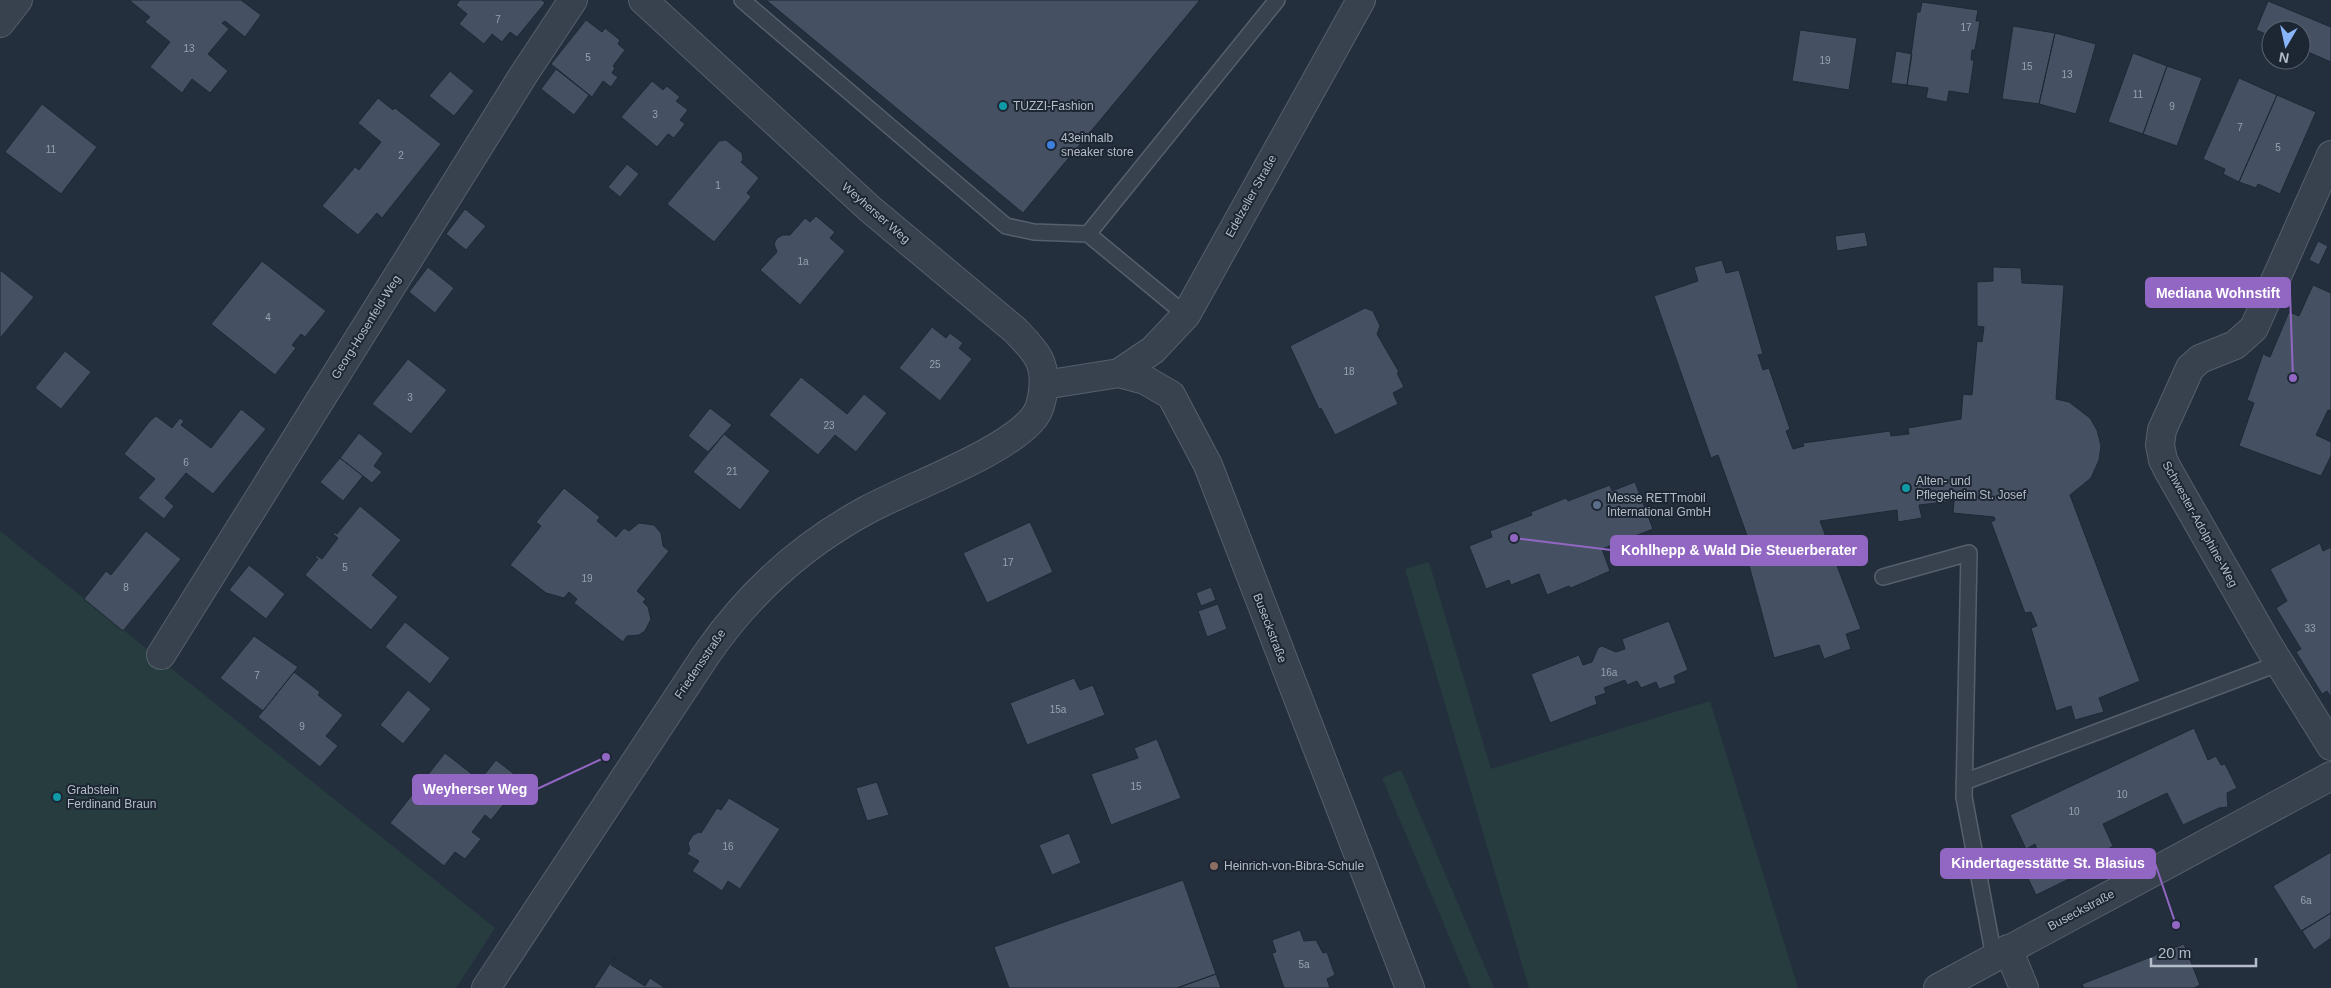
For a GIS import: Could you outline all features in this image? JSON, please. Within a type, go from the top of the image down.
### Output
[{"type":"street","points":[[0,23],[18,0]]},
{"type":"street","name":"Georg-Hosenfeld-Weg","points":[[161,655],[519,82],[573,0]]},
{"type":"street","name":"Weyherser Weg","points":[[643,0],[870,209],[1015,330],[1035,351],[1043,367],[1042,401],[1035,416],[1023,429],[1008,439]]},
{"type":"street","name":"Edelzeller Straße","points":[[1119,373],[1152,350],[1186,315],[1360,0]]},
{"type":"street","name":"Schwester-Adolphine-Weg","points":[[2331,155],[2254,328],[2235,345],[2200,359],[2190,368],[2162,430],[2160,445],[2163,460],[2168,470],[2280,663],[2331,746]]},
{"type":"street","name":"Buseckstraße","points":[[1044,384],[1119,373],[1145,380],[1171,395],[1208,465],[1410,988]]},
{"type":"street","name":"Friedensstraße","points":[[486,988],[706,655],[727,625],[759,590],[783,568],[831,530],[1008,439]]},
{"type":"street","name":"Buseckstraße","points":[[1938,988],[2331,776]]},
{"type":"street","points":[[2001,953],[2024,988]]},
{"type":"lane","points":[[742,0],[1006,226],[1034,232],[1088,234],[1186,315]]},
{"type":"lane","points":[[1088,234],[1277,0]]},
{"type":"lane","points":[[1883,577],[1969,553],[1964,797],[2001,953]]},
{"type":"lane","points":[[1964,782],[2280,663]]},
{"type":"green space","points":[[0,531],[495,928],[456,988],[0,988]]},
{"type":"green space","points":[[1429,562],[1491,769],[1710,701],[1798,988],[1529,988],[1405,569]]},
{"type":"green space","points":[[1401,770],[1494,988],[1471,988],[1382,778]]},
{"type":"building","points":[[129,0],[241,0],[261,15],[245,37],[225,21],[222,23],[229,29],[208,54],[228,71],[210,93],[192,79],[182,93],[150,67],[170,42],[145,22],[150,17]]},
{"type":"building","points":[[460,0],[542,0],[545,3],[517,37],[510,32],[502,42],[492,34],[484,44],[459,24],[467,14],[456,5]]},
{"type":"building","name":"TUZZI-Fashion","points":[[766,0],[1200,0],[1023,213]]},
{"type":"building","points":[[2268,1],[2331,27],[2331,62],[2311,53],[2311,20],[2261,20],[2261,32],[2256,30]]},
{"type":"building","points":[[1922,2],[1978,10],[1976,21],[1980,21],[1975,50],[1972,50],[1971,60],[1974,60],[1969,94],[1949,91],[1947,102],[1926,98],[1928,88],[1907,85],[1917,12],[1920,12]]},
{"type":"building","points":[[586,20],[602,32],[605,28],[620,40],[618,44],[625,50],[613,66],[615,68],[612,73],[618,77],[611,87],[603,81],[592,97],[551,64]]},
{"type":"building","points":[[2013,26],[2055,33],[2039,104],[2002,99]]},
{"type":"building","points":[[1800,30],[1857,38],[1849,90],[1792,81]]},
{"type":"building","points":[[2055,33],[2096,44],[2076,114],[2039,104]]},
{"type":"building","points":[[1896,51],[1912,54],[1907,85],[1891,83]]},
{"type":"building","points":[[2133,53],[2167,66],[2143,134],[2108,122]]},
{"type":"building","points":[[2167,66],[2202,78],[2177,146],[2143,134]]},
{"type":"building","points":[[556,69],[589,95],[574,115],[541,89]]},
{"type":"building","points":[[450,71],[474,91],[454,116],[429,96]]},
{"type":"building","points":[[2239,78],[2277,95],[2239,182],[2223,174],[2225,169],[2203,159]]},
{"type":"building","points":[[652,81],[663,90],[667,86],[680,97],[676,101],[688,110],[680,120],[685,124],[674,138],[668,134],[657,147],[621,117]]},
{"type":"building","points":[[2277,95],[2316,112],[2280,194],[2258,184],[2256,188],[2239,182]]},
{"type":"building","points":[[378,98],[393,110],[395,108],[441,144],[382,218],[377,213],[358,235],[322,206],[355,167],[359,170],[381,142],[358,123]]},
{"type":"building","points":[[42,104],[97,147],[61,194],[5,152]]},
{"type":"building","points":[[726,140],[742,153],[743,160],[741,162],[759,178],[747,193],[751,197],[714,242],[667,204],[719,141]]},
{"type":"building","points":[[627,164],[639,174],[620,197],[608,187]]},
{"type":"building","points":[[465,209],[486,226],[466,250],[446,234]]},
{"type":"building","points":[[816,216],[835,232],[830,238],[845,251],[800,305],[760,270],[777,252],[774,244],[777,238],[783,235],[790,235],[805,218],[810,222]]},
{"type":"building","points":[[1865,232],[1868,246],[1837,251],[1835,236]]},
{"type":"building","points":[[2318,241],[2328,246],[2319,265],[2309,260]]},
{"type":"building","name":"Alten- und Pflegeheim St. Josef","points":[[1722,260],[1726,273],[1739,270],[1763,354],[1758,355],[1763,370],[1769,368],[1790,429],[1786,431],[1793,449],[1804,446],[1803,443],[1890,431],[1891,436],[1909,434],[1908,428],[1961,419],[1963,394],[1972,395],[1977,341],[1982,342],[1984,327],[1977,326],[1977,282],[1993,281],[1993,267],[2021,268],[2022,283],[2064,285],[2056,399],[2069,402],[2090,418],[2097,430],[2101,446],[2099,460],[2091,478],[2070,495],[2140,681],[2099,698],[2104,712],[2075,720],[2071,706],[2056,711],[2031,628],[2037,626],[2031,612],[2025,613],[1991,522],[1995,520],[1994,517],[1953,513],[1954,501],[1919,505],[1922,518],[1898,522],[1897,510],[1820,521],[1861,629],[1846,634],[1851,649],[1824,659],[1819,645],[1774,658],[1746,554],[1753,552],[1718,455],[1711,458],[1654,296],[1698,281],[1694,267]]},
{"type":"building","points":[[262,261],[326,311],[305,337],[301,334],[292,345],[296,348],[275,375],[211,324]]},
{"type":"building","points":[[428,267],[454,288],[435,313],[409,292]]},
{"type":"building","points":[[0,270],[34,297],[1,337],[0,337]]},
{"type":"building","points":[[2313,285],[2331,293],[2331,411],[2328,410],[2316,435],[2331,442],[2331,456],[2321,476],[2239,446],[2254,403],[2247,400],[2263,354],[2270,357],[2289,312],[2299,316]]},
{"type":"building","points":[[1365,308],[1373,311],[1380,326],[1377,334],[1399,372],[1397,373],[1404,387],[1393,393],[1398,404],[1335,435],[1321,408],[1319,409],[1290,346]]},
{"type":"building","points":[[932,327],[946,338],[950,333],[963,343],[959,348],[972,359],[940,401],[899,368]]},
{"type":"building","points":[[65,351],[91,372],[61,409],[35,388]]},
{"type":"building","points":[[408,359],[447,390],[411,434],[372,404]]},
{"type":"building","points":[[801,377],[847,414],[864,394],[887,413],[856,452],[835,435],[818,455],[769,415]]},
{"type":"building","points":[[710,408],[732,425],[708,452],[688,436]]},
{"type":"building","points":[[241,409],[266,429],[213,494],[186,473],[165,498],[174,506],[164,519],[138,498],[155,479],[124,454],[150,421],[156,416],[172,428],[180,418],[184,421],[181,425],[211,448]]},
{"type":"building","points":[[359,433],[383,453],[374,466],[382,472],[372,483],[340,458]]},
{"type":"building","points":[[724,434],[770,471],[740,510],[693,472]]},
{"type":"building","points":[[340,458],[363,476],[343,501],[320,482]]},
{"type":"building","points":[[1635,482],[1653,529],[1602,549],[1610,571],[1571,588],[1569,586],[1547,595],[1539,574],[1511,585],[1509,580],[1486,589],[1469,546],[1492,537],[1490,531],[1532,515],[1531,512],[1566,498],[1568,501],[1610,485],[1612,491]]},
{"type":"building","points":[[564,488],[600,517],[597,521],[616,537],[624,528],[629,531],[639,523],[654,525],[661,533],[663,546],[669,551],[637,591],[646,599],[643,602],[648,607],[651,619],[645,631],[639,635],[627,636],[623,642],[574,603],[577,599],[569,592],[564,598],[546,593],[510,565],[541,526],[536,522]]},
{"type":"building","points":[[360,506],[401,540],[372,575],[398,597],[371,630],[305,575],[318,559],[315,557],[316,555],[322,559],[338,538],[333,534],[334,532],[337,534]]},
{"type":"building","points":[[1030,522],[1053,572],[987,603],[963,553]]},
{"type":"building","points":[[146,531],[181,559],[123,631],[84,599],[106,571],[111,575]]},
{"type":"building","points":[[2320,543],[2323,551],[2331,547],[2331,697],[2327,691],[2322,694],[2296,652],[2301,649],[2276,608],[2287,601],[2270,569]]},
{"type":"building","points":[[249,565],[285,594],[266,619],[229,590]]},
{"type":"building","points":[[1211,587],[1216,600],[1201,606],[1196,593]]},
{"type":"building","points":[[1218,604],[1227,629],[1207,637],[1198,611]]},
{"type":"building","points":[[1669,621],[1688,670],[1674,676],[1676,683],[1659,689],[1656,682],[1641,688],[1637,681],[1627,685],[1625,680],[1604,688],[1606,693],[1595,697],[1597,704],[1550,723],[1531,674],[1579,655],[1583,665],[1592,662],[1598,648],[1602,646],[1616,652],[1625,649],[1622,639]]},
{"type":"building","points":[[405,622],[450,658],[430,684],[385,647]]},
{"type":"building","points":[[254,636],[298,667],[263,711],[220,678]]},
{"type":"building","points":[[294,672],[320,692],[318,695],[343,715],[326,736],[338,746],[320,767],[258,717]]},
{"type":"building","points":[[1074,678],[1080,690],[1093,685],[1105,715],[1027,745],[1010,703]]},
{"type":"building","points":[[408,690],[431,709],[403,744],[380,725]]},
{"type":"building","points":[[2194,728],[2208,760],[2216,756],[2221,765],[2225,764],[2237,788],[2227,793],[2228,807],[2219,808],[2183,825],[2167,793],[2103,824],[2113,846],[2103,852],[2105,866],[2096,866],[2036,895],[2019,860],[2038,852],[2035,844],[2026,849],[2010,815]]},
{"type":"building","points":[[1157,739],[1181,798],[1111,825],[1091,774],[1138,758],[1134,748]]},
{"type":"building","points":[[445,753],[500,796],[498,798],[504,804],[491,820],[485,815],[472,832],[481,839],[465,859],[455,852],[444,866],[390,823]]},
{"type":"building","points":[[496,760],[518,777],[500,798],[480,780]]},
{"type":"building","points":[[877,782],[889,815],[867,821],[856,788]]},
{"type":"building","points":[[729,798],[780,829],[740,889],[728,881],[722,891],[692,871],[699,861],[687,854],[690,850],[688,843],[693,835],[701,833],[717,808],[721,810]]},
{"type":"building","points":[[1069,833],[1081,863],[1052,875],[1039,845]]},
{"type":"building","points":[[2331,852],[2331,913],[2301,931],[2273,886]]},
{"type":"building","points":[[1183,880],[1216,974],[1177,988],[1009,988],[994,947]]},
{"type":"building","points":[[2331,913],[2331,938],[2314,950],[2302,931]]},
{"type":"building","points":[[1300,930],[1304,941],[1316,940],[1323,953],[1327,952],[1335,975],[1327,979],[1330,988],[1284,988],[1272,953],[1276,952],[1272,940]]},
{"type":"building","points":[[2184,944],[2200,985],[2194,988],[2084,988],[2082,984]]},
{"type":"building","points":[[615,956],[611,965],[645,986],[650,978],[665,988],[594,988]]},
{"type":"building","points":[[1216,974],[1221,988],[1177,988]]},
{"type":"place","name":"TUZZI-Fashion","points":[[1003,106]]},
{"type":"place","name":"43einhalb sneaker store","points":[[1051,145]]},
{"type":"place","name":"Mediana Wohnstift","points":[[2293,378]]},
{"type":"place","name":"Alten- und Pflegeheim St. Josef","points":[[1906,488]]},
{"type":"place","name":"Messe RETTmobil International GmbH","points":[[1597,505]]},
{"type":"place","name":"Kohlhepp & Wald Die Steuerberater","points":[[1514,538]]},
{"type":"place","name":"Weyherser Weg","points":[[606,757]]},
{"type":"place","name":"Grabstein Ferdinand Braun","points":[[57,797]]},
{"type":"place","name":"Heinrich-von-Bibra-Schule","points":[[1214,866]]},
{"type":"place","name":"Kindertagesstätte St. Blasius","points":[[2176,925]]}]
